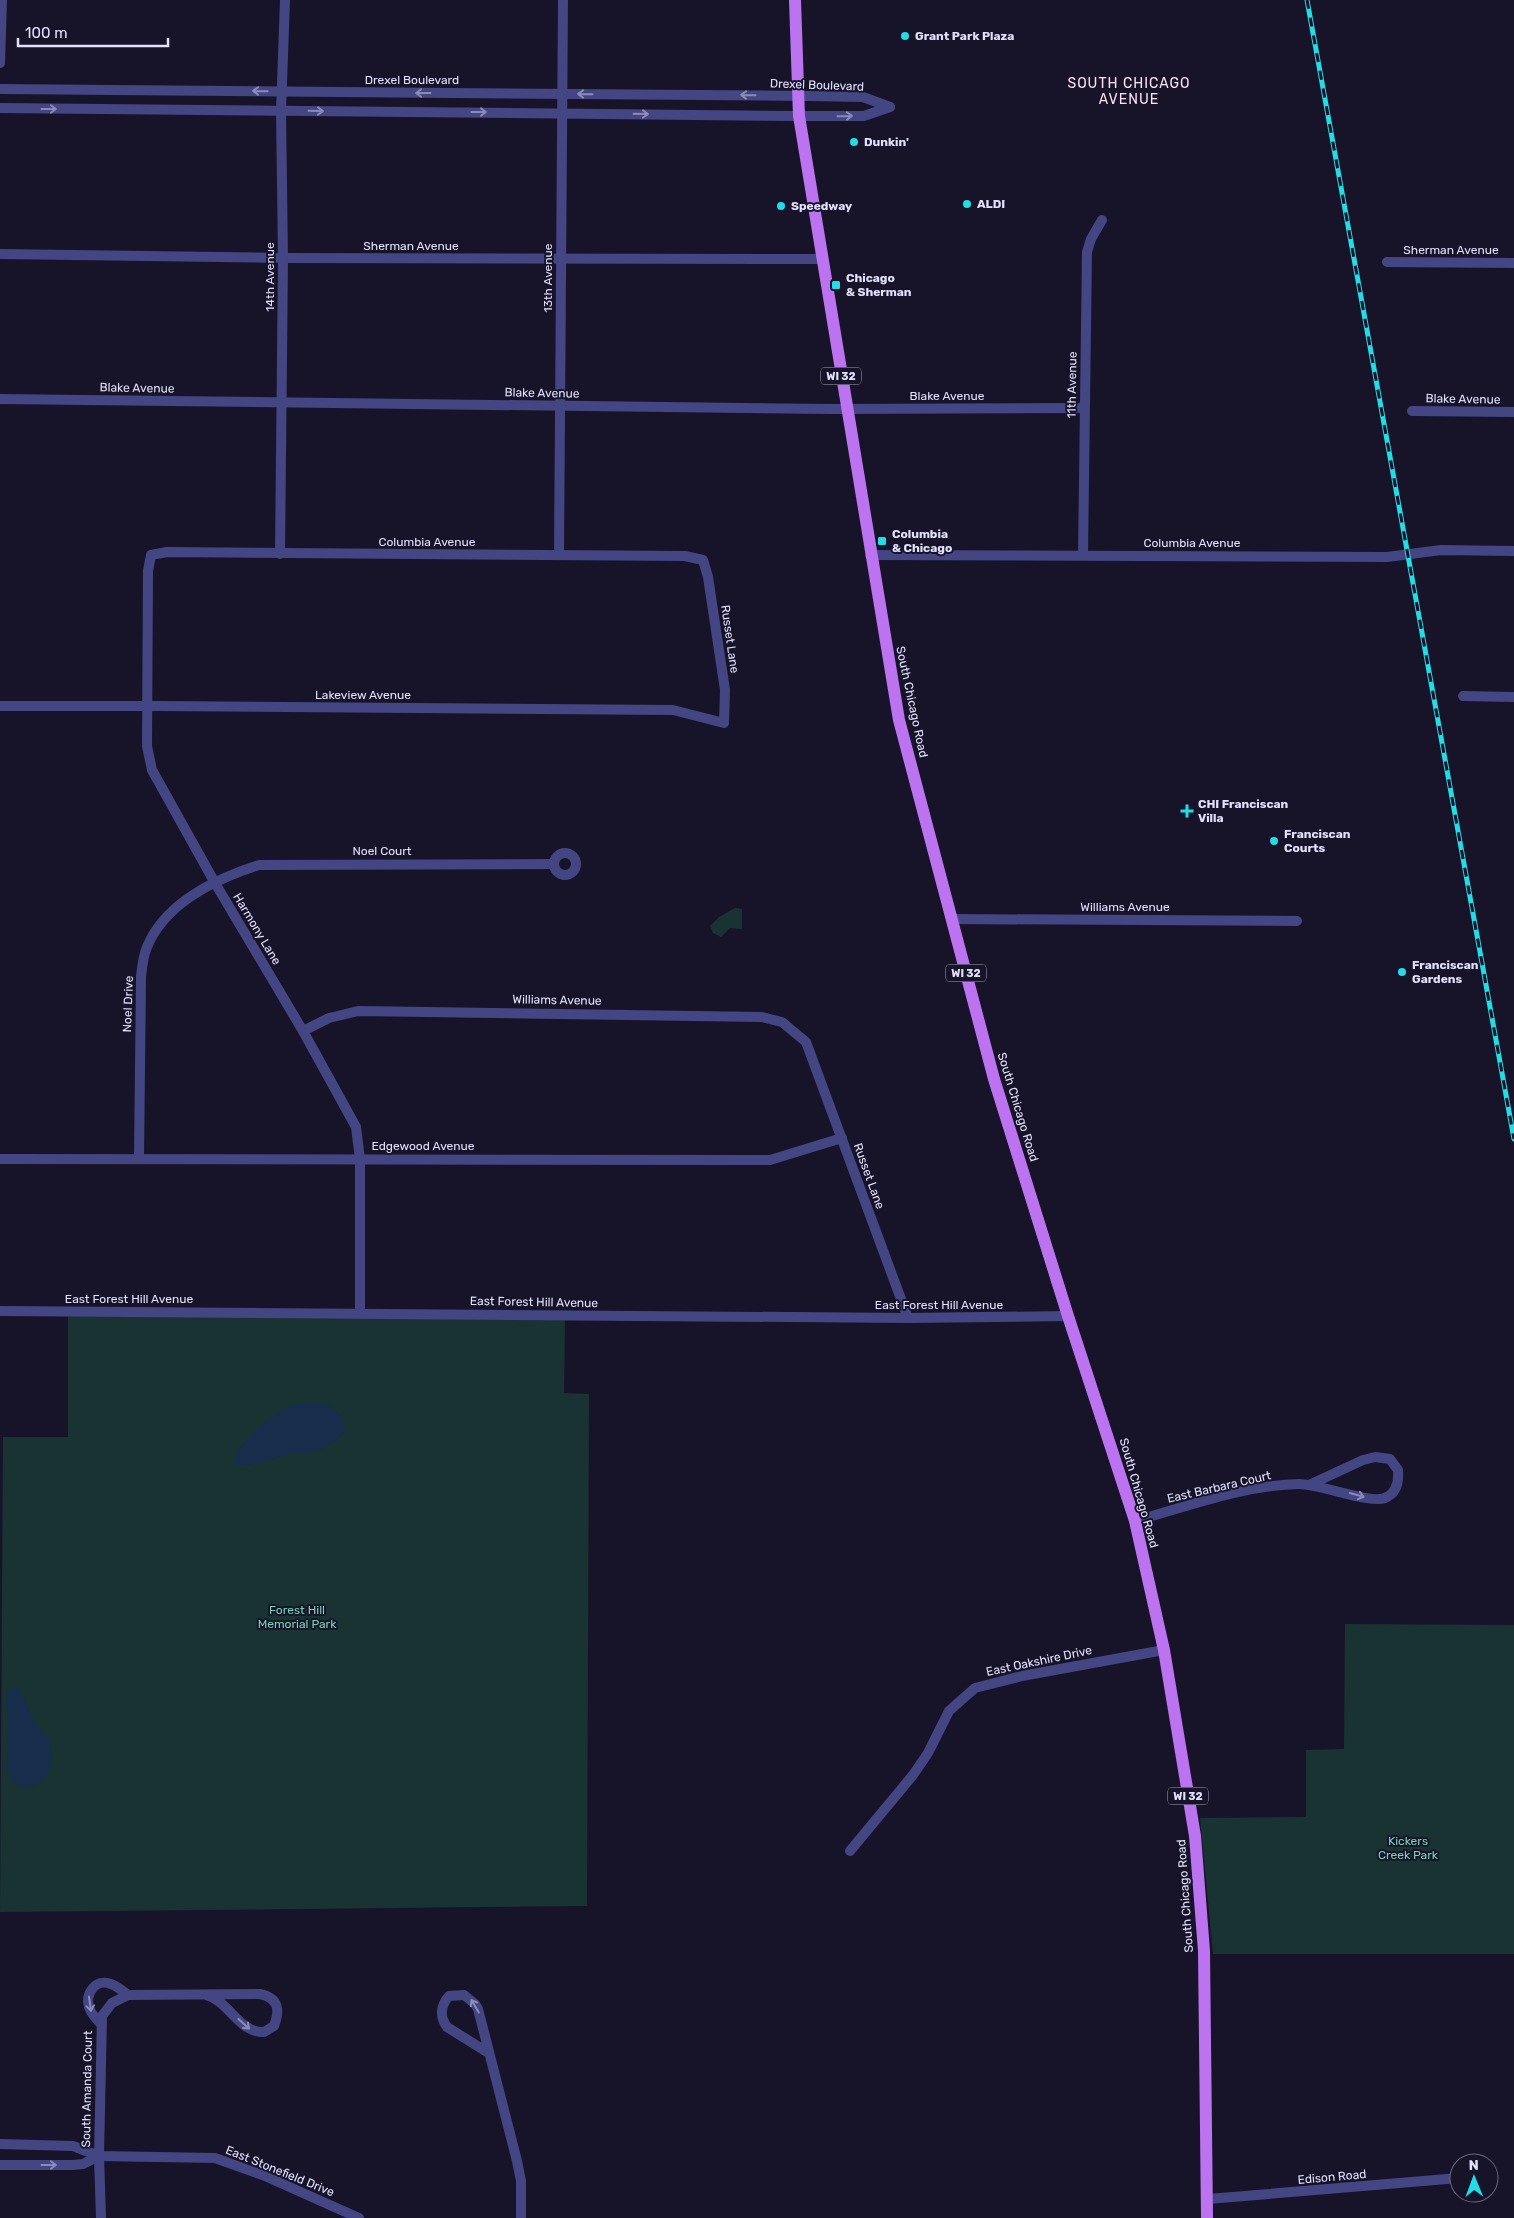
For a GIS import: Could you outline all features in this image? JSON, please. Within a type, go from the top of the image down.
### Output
[{"type":"main road","name":"South Chicago Road","points":[[795,0],[799,116],[899,720],[994,1078],[1068,1316],[1135,1521],[1164,1650],[1195,1836],[1204,1951],[1207,2218]]},
{"type":"street","points":[[0,63],[2,0]]},
{"type":"street","name":"14th Avenue","points":[[280,554],[283,258],[281,111],[285,0]]},
{"type":"street","name":"13th Avenue","points":[[559,555],[563,0]]},
{"type":"street","name":"Drexel Boulevard","points":[[0,89],[863,97],[890,107],[864,116],[0,108]]},
{"type":"street","name":"11th Avenue","points":[[1083,555],[1087,252],[1091,239],[1102,220]]},
{"type":"street","name":"Sherman Avenue","points":[[0,254],[283,258],[822,258]]},
{"type":"street","name":"Sherman Avenue","points":[[1387,262],[1514,263]]},
{"type":"street","name":"Blake Avenue","points":[[0,399],[847,409],[1084,408]]},
{"type":"street","name":"Blake Avenue","points":[[1412,410],[1514,412]]},
{"type":"street","name":"Columbia Avenue","points":[[870,554],[1387,557],[1442,550],[1514,551]]},
{"type":"street","name":"Columbia Avenue","points":[[152,556],[168,552],[685,556],[703,560]]},
{"type":"street","name":"Harmony Lane","points":[[152,556],[148,571],[147,706],[147,746],[152,770],[215,883],[303,1030],[356,1127],[360,1159],[360,1313]]},
{"type":"street","name":"Russet Lane","points":[[703,560],[708,577],[725,690],[724,723]]},
{"type":"street","points":[[1463,696],[1514,697]]},
{"type":"street","name":"Lakeview Avenue","points":[[0,706],[673,710],[724,723]]},
{"type":"street","name":"Noel Court","points":[[215,883],[236,872],[259,865],[277,863],[554,864]]},
{"type":"street","name":"Noel Drive","points":[[139,1158],[140,977],[146,948],[159,924],[184,900],[215,883]]},
{"type":"street","name":"Williams Avenue","points":[[952,919],[1297,921]]},
{"type":"street","name":"Williams Avenue","points":[[303,1030],[328,1018],[358,1011],[603,1013],[651,1016],[762,1017],[782,1022],[806,1042]]},
{"type":"street","name":"Russet Lane","points":[[806,1042],[908,1318]]},
{"type":"street","name":"Edgewood Avenue","points":[[0,1159],[770,1160],[842,1138]]},
{"type":"street","name":"East Forest Hill Avenue","points":[[0,1311],[908,1318],[1068,1316]]},
{"type":"street","name":"East Barbara Court","points":[[1135,1521],[1253,1490],[1309,1485],[1379,1500],[1392,1493],[1397,1486],[1398,1470],[1390,1459],[1375,1457],[1309,1485]]},
{"type":"street","name":"East Oakshire Drive","points":[[850,1851],[913,1775],[928,1753],[949,1711],[975,1688],[1031,1674],[1164,1650]]},
{"type":"street","name":"South Amanda Court","points":[[101,2024],[89,2008],[89,1995],[92,1988],[101,1983],[109,1983],[128,1995]]},
{"type":"street","name":"South Amanda Court","points":[[101,2218],[99,2156],[102,2016],[112,2003],[128,1995],[206,1995],[267,1996],[273,1999],[278,2007],[274,2026],[264,2032],[251,2030],[216,1998],[206,1995]]},
{"type":"street","points":[[488,2052],[443,2022],[442,2007],[449,1996],[464,1995],[475,2004],[488,2052],[517,2161],[521,2181],[521,2218]]},
{"type":"street","name":"East Stonefield Drive","points":[[0,2144],[73,2146],[99,2156],[215,2158],[265,2176],[359,2218]]},
{"type":"street","name":"East Stonefield Drive","points":[[0,2164],[74,2165],[83,2164],[99,2156]]},
{"type":"street","name":"Edison Road","points":[[1208,2200],[1449,2179]]},
{"type":"green space","points":[[735,908],[742,909],[742,929],[730,928],[721,937],[713,933],[710,926],[719,917]]},
{"type":"green space","name":"Forest Hill Memorial Park","points":[[68,1316],[565,1320],[564,1393],[589,1394],[587,1906],[0,1912],[3,1437],[68,1437]]},
{"type":"green space","name":"Kickers Creek Park","points":[[1345,1624],[1514,1625],[1514,1954],[1213,1954],[1200,1818],[1306,1817],[1306,1750],[1344,1749]]},
{"type":"water","points":[[312,1401],[336,1410],[342,1417],[345,1424],[344,1431],[340,1437],[327,1446],[312,1452],[293,1453],[258,1463],[236,1465],[234,1462],[241,1447],[262,1425],[288,1407]]},
{"type":"water","points":[[11,1687],[20,1689],[34,1719],[48,1740],[52,1752],[50,1770],[45,1777],[39,1783],[26,1788],[19,1786],[13,1781],[8,1769],[6,1700]]},
{"type":"railway","points":[[1307,0],[1514,1139]]},
{"type":"place","name":"Grant Park Plaza","points":[[905,36]]},
{"type":"place","name":"Dunkin'","points":[[854,142]]},
{"type":"place","name":"ALDI","points":[[967,204]]},
{"type":"place","name":"Speedway","points":[[781,206]]},
{"type":"place","name":"Chicago & Sherman","points":[[836,285]]},
{"type":"place","name":"Columbia & Chicago","points":[[882,541]]},
{"type":"place","name":"CHI Franciscan Villa","points":[[1187,811]]},
{"type":"place","name":"Franciscan Courts","points":[[1274,841]]},
{"type":"place","name":"Franciscan Gardens","points":[[1402,972]]},
{"type":"district","name":"SOUTH CHICAGO AVENUE","points":[[1129,92]]}]
